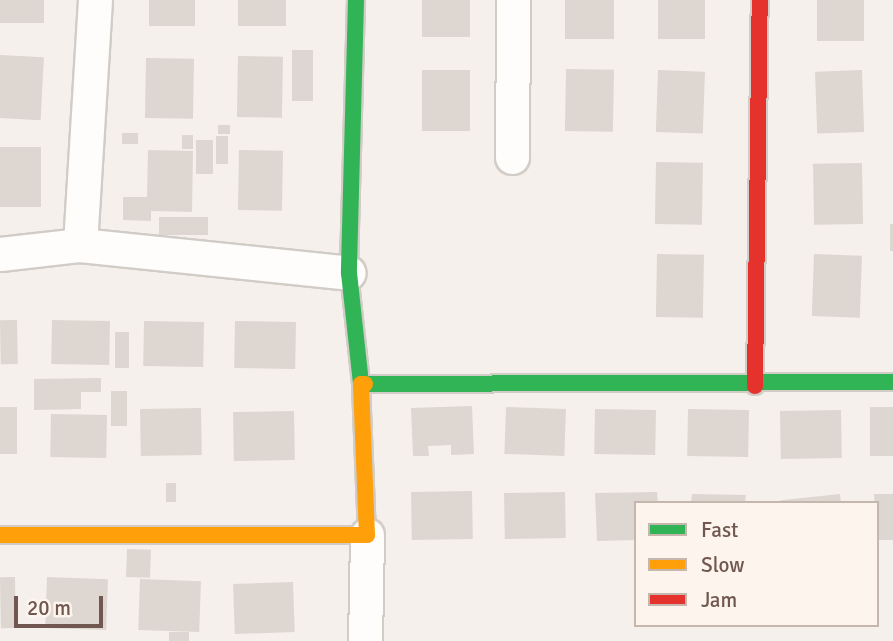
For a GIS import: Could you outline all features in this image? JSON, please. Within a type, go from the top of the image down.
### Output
[{"type":"street","points":[[80,245],[95,0]]},
{"type":"street","points":[[356,0],[349,273],[361,384],[367,535],[365,641]]},
{"type":"street","points":[[512,157],[513,0]]},
{"type":"street","points":[[755,386],[760,0]]},
{"type":"street","points":[[0,254],[80,245],[349,273]]},
{"type":"street","points":[[361,384],[755,386],[893,382]]},
{"type":"street","points":[[0,535],[367,535]]},
{"type":"building","points":[[0,0],[44,0],[44,23],[0,23]]},
{"type":"building","points":[[149,0],[195,0],[195,26],[149,26]]},
{"type":"building","points":[[238,0],[286,0],[286,26],[238,26]]},
{"type":"building","points":[[422,0],[470,0],[470,37],[422,37]]},
{"type":"building","points":[[565,0],[614,0],[614,39],[565,39]]},
{"type":"building","points":[[658,0],[705,0],[705,39],[658,39]]},
{"type":"building","points":[[817,0],[864,0],[864,41],[817,41]]},
{"type":"building","points":[[292,50],[313,50],[313,101],[292,101]]},
{"type":"building","points":[[0,55],[44,57],[41,120],[0,118]]},
{"type":"building","points":[[238,56],[283,57],[282,118],[237,117]]},
{"type":"building","points":[[146,58],[194,59],[193,119],[145,118]]},
{"type":"building","points":[[566,69],[614,70],[613,132],[565,131]]},
{"type":"building","points":[[422,70],[470,70],[470,131],[422,131]]},
{"type":"building","points":[[658,70],[705,72],[703,134],[656,132]]},
{"type":"building","points":[[862,70],[864,132],[817,134],[815,72]]},
{"type":"building","points":[[218,125],[230,125],[230,134],[218,134]]},
{"type":"building","points":[[122,133],[138,133],[138,144],[122,144]]},
{"type":"building","points":[[182,135],[193,135],[193,149],[182,149]]},
{"type":"building","points":[[216,136],[228,136],[228,164],[216,164]]},
{"type":"building","points":[[196,140],[213,140],[213,174],[196,174]]},
{"type":"building","points":[[0,147],[41,147],[41,207],[0,207]]},
{"type":"building","points":[[148,150],[193,151],[192,212],[151,211],[151,221],[123,220],[123,197],[147,197]]},
{"type":"building","points":[[239,150],[283,151],[282,211],[238,210]]},
{"type":"building","points":[[656,162],[703,163],[702,225],[655,224]]},
{"type":"building","points":[[862,163],[863,224],[814,225],[813,164]]},
{"type":"building","points":[[159,217],[208,217],[208,235],[159,235]]},
{"type":"building","points":[[890,224],[893,224],[893,251],[890,251]]},
{"type":"building","points":[[657,254],[704,255],[703,318],[656,317]]},
{"type":"building","points":[[814,254],[862,256],[860,318],[812,316]]},
{"type":"building","points":[[0,320],[17,320],[18,364],[1,364]]},
{"type":"building","points":[[52,320],[110,321],[109,365],[51,364]]},
{"type":"building","points":[[144,321],[204,322],[203,367],[143,366]]},
{"type":"building","points":[[235,321],[296,322],[295,369],[234,368]]},
{"type":"building","points":[[115,332],[129,332],[129,368],[115,368]]},
{"type":"building","points":[[101,378],[101,392],[81,392],[81,409],[34,410],[34,379]]},
{"type":"building","points":[[111,391],[127,391],[127,426],[111,426]]},
{"type":"building","points":[[472,406],[474,454],[451,455],[451,445],[428,446],[429,456],[413,456],[411,408]]},
{"type":"building","points":[[0,407],[17,407],[17,454],[0,454]]},
{"type":"building","points":[[506,407],[566,409],[564,456],[504,454]]},
{"type":"building","points":[[870,407],[893,407],[893,456],[870,456]]},
{"type":"building","points":[[201,408],[202,455],[141,456],[140,409]]},
{"type":"building","points":[[595,409],[656,410],[655,455],[594,454]]},
{"type":"building","points":[[688,409],[749,410],[748,457],[687,456]]},
{"type":"building","points":[[841,410],[842,458],[781,459],[780,411]]},
{"type":"building","points":[[294,411],[295,460],[234,461],[233,412]]},
{"type":"building","points":[[51,414],[107,415],[106,458],[50,457]]},
{"type":"building","points":[[166,483],[176,483],[176,502],[166,502]]},
{"type":"building","points":[[472,491],[473,539],[412,540],[411,492]]},
{"type":"building","points":[[565,492],[566,538],[505,539],[504,493]]},
{"type":"building","points":[[657,492],[658,501],[634,501],[634,540],[597,541],[595,493]]},
{"type":"building","points":[[692,494],[746,495],[745,501],[691,501]]},
{"type":"building","points":[[840,494],[841,501],[780,501],[780,500]]},
{"type":"building","points":[[874,494],[893,494],[893,540],[879,540],[879,501],[874,501]]},
{"type":"building","points":[[127,549],[151,550],[150,578],[126,577]]},
{"type":"building","points":[[0,577],[15,577],[16,628],[1,628]]},
{"type":"building","points":[[47,577],[108,579],[106,630],[45,628]]},
{"type":"building","points":[[140,579],[201,581],[199,632],[138,630]]},
{"type":"building","points":[[293,582],[295,632],[235,634],[233,584]]},
{"type":"building","points":[[169,632],[189,632],[189,641],[169,641]]},
{"type":"traffic: fast","points":[[356,0],[349,273],[361,384]]},
{"type":"traffic: fast","points":[[365,384],[893,382]]},
{"type":"traffic: slow","points":[[0,535],[367,535],[361,384],[365,384]]},
{"type":"traffic: jam","points":[[755,386],[760,0]]}]
